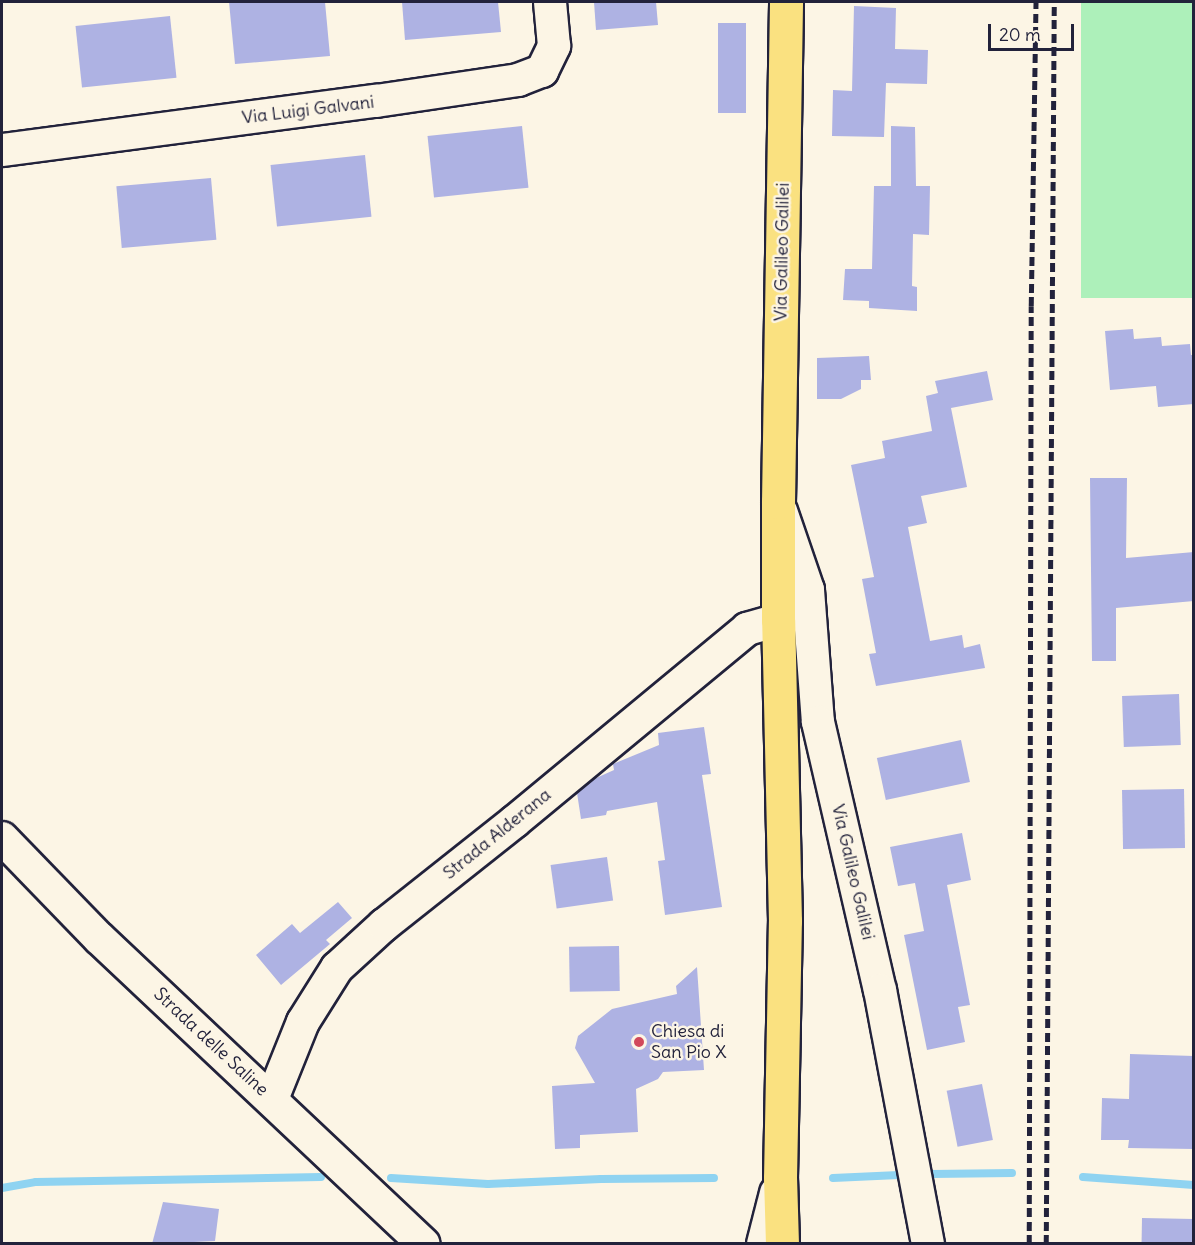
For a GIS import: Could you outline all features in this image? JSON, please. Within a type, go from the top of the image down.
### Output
[{"type":"main road","name":"Via Galileo Galilei","points":[[782,1244],[780,1178],[785,921],[778,620],[778,502],[786,2]]},
{"type":"street","name":"Via Luigi Galvani","points":[[2,150],[518,80],[542,71],[554,46],[549,2]]},
{"type":"street","name":"Via Galileo Galilei","points":[[778,502],[808,590],[818,722],[880,990],[927,1244]]},
{"type":"street","name":"Strada Alderana","points":[[272,1099],[303,1022],[337,969],[384,925],[514,822],[747,629],[778,620]]},
{"type":"street","name":"Strada delle Saline","points":[[2,837],[99,938],[424,1244]]},
{"type":"street","points":[[763,1244],[780,1178]]},
{"type":"green space","points":[[1081,2],[1193,2],[1193,298],[1081,298]]},
{"type":"building","points":[[229,2],[325,2],[330,56],[235,64]]},
{"type":"building","points":[[402,2],[498,2],[501,32],[405,40]]},
{"type":"building","points":[[594,2],[656,2],[658,25],[596,30]]},
{"type":"building","points":[[854,6],[896,8],[895,49],[928,50],[927,84],[886,83],[884,137],[832,136],[833,90],[852,91]]},
{"type":"building","points":[[170,16],[176,78],[82,88],[76,26]]},
{"type":"building","points":[[718,23],[746,23],[746,113],[718,113]]},
{"type":"building","points":[[522,126],[528,188],[434,198],[428,136]]},
{"type":"building","points":[[891,126],[915,127],[916,186],[930,186],[929,235],[913,234],[912,286],[917,287],[917,311],[869,308],[869,301],[843,300],[845,269],[872,269],[874,186],[891,186]]},
{"type":"building","points":[[365,155],[371,217],[277,227],[271,165]]},
{"type":"building","points":[[211,178],[216,240],[122,248],[116,186]]},
{"type":"building","points":[[1133,329],[1134,339],[1161,337],[1162,346],[1190,344],[1191,355],[1194,355],[1194,404],[1158,407],[1156,386],[1110,390],[1105,331]]},
{"type":"building","points":[[869,356],[871,380],[861,380],[861,389],[841,399],[817,399],[817,358]]},
{"type":"building","points":[[987,371],[993,400],[951,408],[967,487],[921,496],[927,523],[908,527],[930,641],[962,635],[964,648],[980,644],[985,668],[876,686],[869,654],[876,653],[862,579],[874,577],[851,465],[885,458],[882,441],[932,431],[926,396],[938,393],[935,381]]},
{"type":"building","points":[[1090,478],[1127,478],[1126,558],[1194,552],[1194,601],[1116,608],[1116,661],[1092,661]]},
{"type":"building","points":[[1179,694],[1181,745],[1124,747],[1122,696]]},
{"type":"building","points":[[704,727],[711,774],[702,775],[722,907],[665,915],[658,861],[665,860],[657,802],[607,811],[606,815],[581,819],[577,793],[594,779],[614,770],[613,764],[659,745],[658,733]]},
{"type":"building","points":[[961,740],[970,782],[886,800],[877,758]]},
{"type":"building","points":[[1184,789],[1185,848],[1123,849],[1122,790]]},
{"type":"building","points":[[962,833],[971,880],[947,885],[970,1005],[958,1007],[965,1042],[927,1050],[904,935],[924,931],[915,883],[898,886],[890,847]]},
{"type":"building","points":[[607,857],[613,901],[557,909],[551,865]]},
{"type":"building","points":[[338,902],[352,918],[326,940],[330,944],[281,985],[256,955],[292,924],[300,933]]},
{"type":"building","points":[[619,946],[620,991],[570,992],[569,947]]},
{"type":"building","points":[[697,967],[704,1070],[663,1072],[658,1079],[636,1089],[638,1132],[580,1135],[580,1148],[555,1149],[552,1086],[595,1083],[575,1048],[578,1036],[612,1009],[677,994],[676,986]]},
{"type":"building","points":[[1130,1054],[1194,1056],[1194,1149],[1128,1148],[1129,1140],[1101,1140],[1102,1098],[1129,1099]]},
{"type":"building","points":[[982,1084],[993,1140],[958,1147],[947,1091]]},
{"type":"building","points":[[163,1202],[219,1209],[215,1241],[152,1244]]},
{"type":"building","points":[[1142,1218],[1194,1219],[1194,1244],[1142,1244]]},
{"type":"waterway","points":[[932,1174],[1012,1173]]},
{"type":"waterway","points":[[833,1178],[899,1175]]},
{"type":"waterway","points":[[2,1188],[36,1182],[321,1177]]},
{"type":"waterway","points":[[1083,1177],[1194,1185]]},
{"type":"waterway","points":[[391,1178],[488,1184],[601,1179],[714,1178]]},
{"type":"railway","points":[[1029,1244],[1031,306],[1036,2]]},
{"type":"railway","points":[[1046,1244],[1054,2]]},
{"type":"place","name":"Chiesa di San Pio X","points":[[639,1042]]}]
